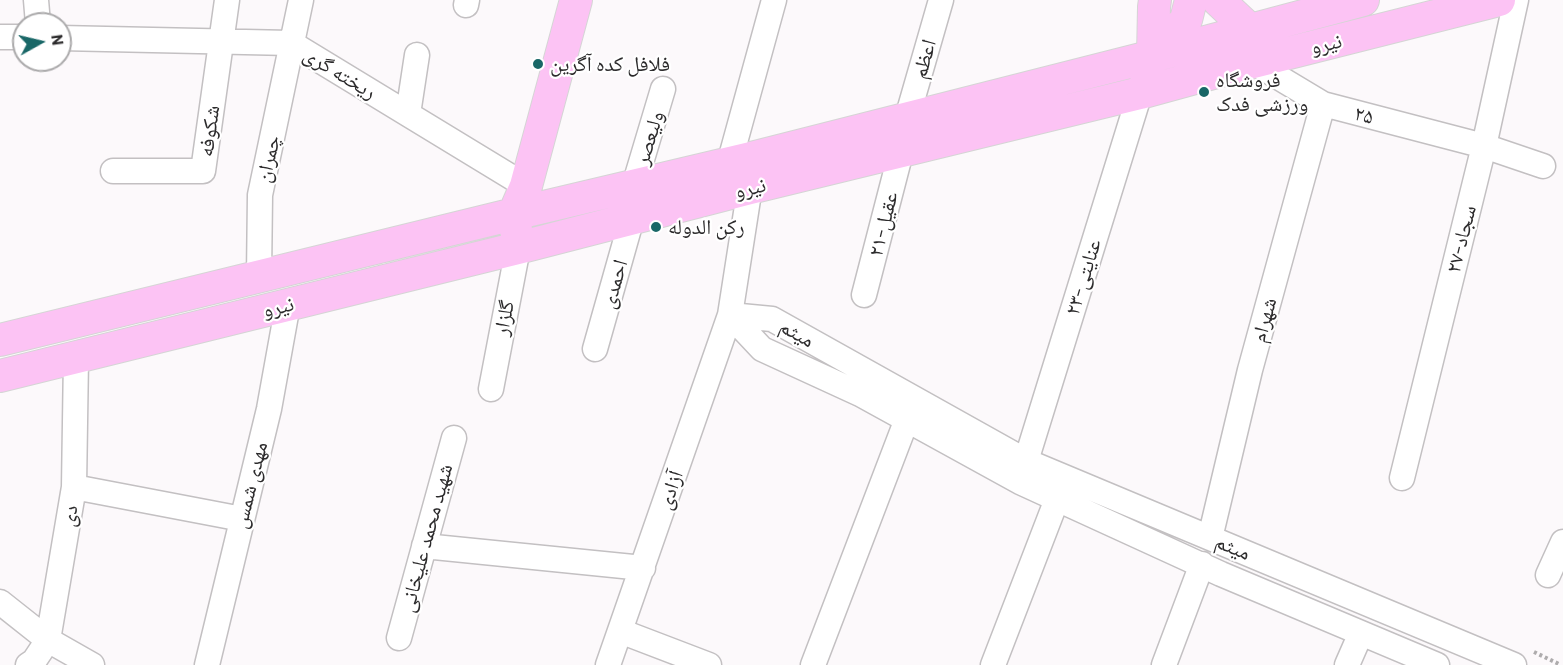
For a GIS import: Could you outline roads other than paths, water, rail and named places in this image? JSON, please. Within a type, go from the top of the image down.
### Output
[{"type":"main road","points":[[518,248],[520,200],[576,0]]},
{"type":"main road","points":[[1218,0],[1250,30]]},
{"type":"main road","name":"نیرو","points":[[0,376],[1140,93],[1499,0]]},
{"type":"main road","name":"نیرو","points":[[0,340],[259,276],[520,200],[634,186],[1153,56],[1358,1]]},
{"type":"main road","points":[[1155,4],[1164,23],[1189,10]]},
{"type":"main road","points":[[1140,93],[1153,56],[1155,4]]},
{"type":"main road","points":[[1153,56],[1189,10]]},
{"type":"street","name":"شکوفه","points":[[112,171],[203,171],[227,0]]},
{"type":"street","name":"چمران","points":[[259,276],[260,195],[301,0]]},
{"type":"street","name":"آزادی","points":[[608,665],[730,315],[750,188],[742,160],[774,0]]},
{"type":"street","name":"اعظم","points":[[907,118],[941,0]]},
{"type":"street","name":"۲۷-سجاد","points":[[1402,478],[1484,146],[1516,0]]},
{"type":"street","name":"ریخته گری","points":[[72,38],[291,43],[408,114],[520,200]]},
{"type":"street","points":[[408,114],[417,55]]},
{"type":"street","name":"۲۵","points":[[1253,62],[1323,104],[1484,146],[1543,166]]},
{"type":"street","name":"ولیعصر","points":[[634,186],[663,89]]},
{"type":"street","name":"۲۳-عنایتی","points":[[1026,461],[1140,93]]},
{"type":"street","name":"شهرام","points":[[1210,538],[1250,370],[1323,104]]},
{"type":"street","name":"۲۱-عقیل","points":[[864,296],[901,152]]},
{"type":"street","name":"احمدی","points":[[596,349],[632,218]]},
{"type":"street","name":"گلزار","points":[[491,389],[518,248]]},
{"type":"street","name":"مهدی شمس","points":[[207,665],[269,409],[288,304]]},
{"type":"street","name":"میثم","points":[[730,315],[772,319],[1026,461],[1514,665]]},
{"type":"street","name":"میثم","points":[[730,315],[762,349],[860,394],[1020,483],[1437,665]]},
{"type":"street","name":"دی","points":[[28,665],[34,662],[48,640],[74,487],[76,358]]},
{"type":"street","points":[[813,665],[907,419]]},
{"type":"street","name":"شهید محمد علیخانی","points":[[399,638],[454,438]]},
{"type":"street","points":[[74,487],[242,519]]},
{"type":"street","points":[[993,665],[1058,499]]},
{"type":"street","points":[[1548,575],[1563,542]]},
{"type":"street","points":[[424,546],[643,568]]},
{"type":"street","points":[[1164,665],[1202,564]]},
{"type":"street","points":[[0,602],[48,640],[92,665]]},
{"type":"street","points":[[620,631],[709,665]]},
{"type":"street","points":[[1347,665],[1360,633]]},
{"type":"place","name":"فلافل کده آگرین","points":[[538,64]]},
{"type":"place","name":"فروشگاه ورزشی فدک","points":[[1204,92]]},
{"type":"place","name":"رکن الدوله","points":[[656,227]]}]
